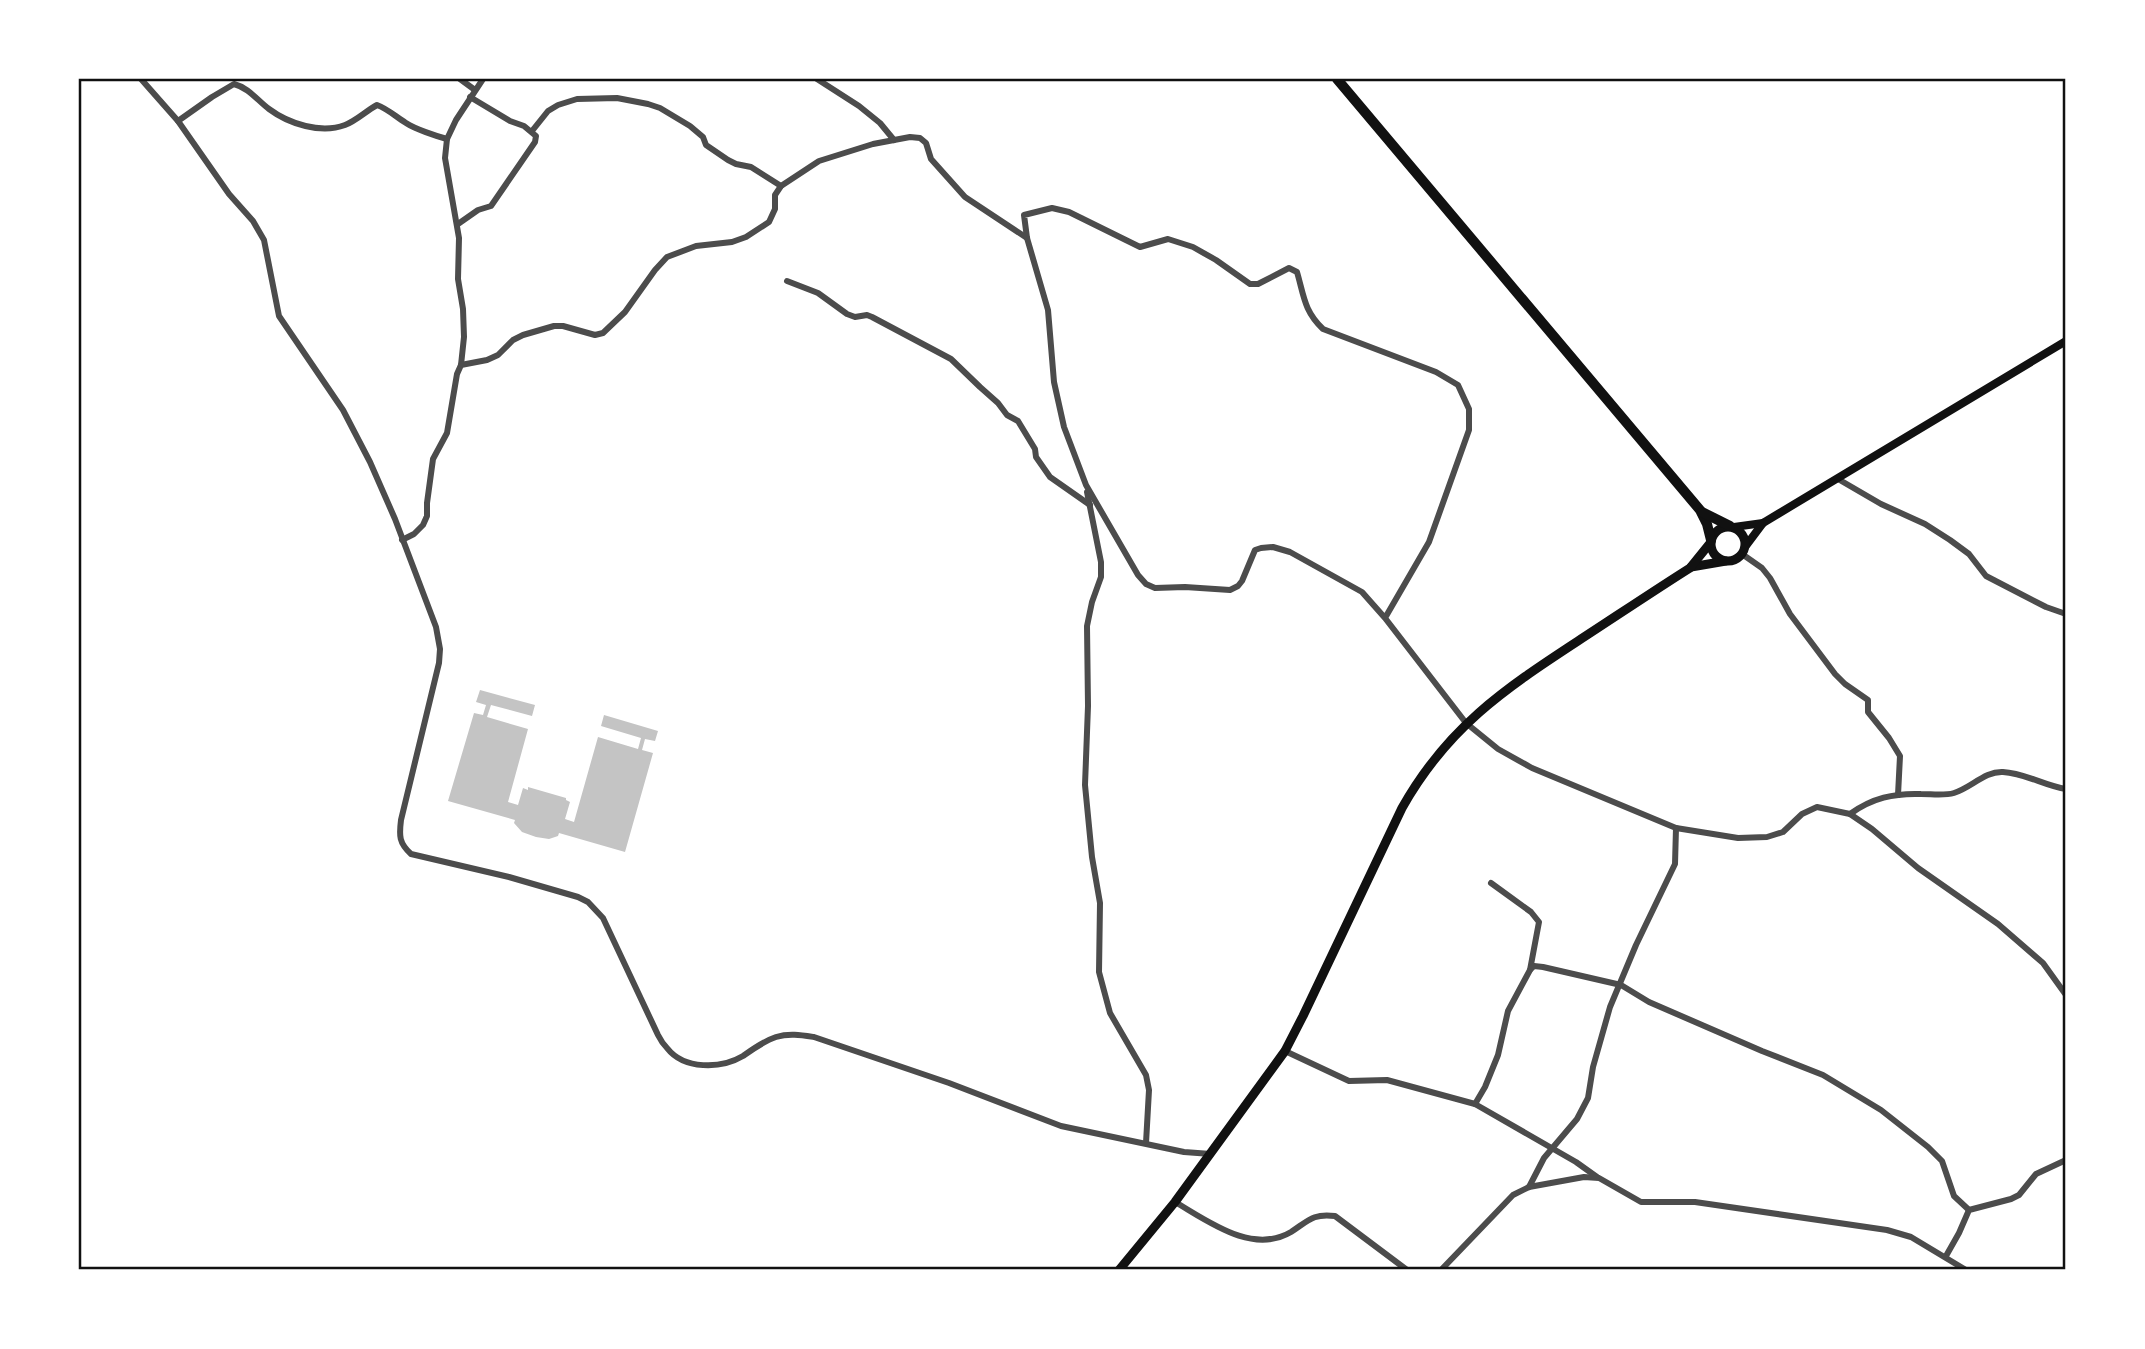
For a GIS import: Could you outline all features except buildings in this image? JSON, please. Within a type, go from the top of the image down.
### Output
[{"type":"highway","points":[[1337,79],[1700,510],[1711,541]]},
{"type":"highway","points":[[1700,510],[1732,527]]},
{"type":"main road","points":[[1119,1270],[1175,1202],[1285,1051],[1402,808],[1430,763],[1466,723],[1524,676],[1690,568],[1716,531],[1725,526],[1763,523],[2066,341]]},
{"type":"main road","points":[[1690,568],[1735,560],[1763,523]]},
{"type":"main road","points":[[1732,527],[1743,535],[1743,551]]},
{"type":"main road","points":[[1711,541],[1715,555],[1726,561]]},
{"type":"street","points":[[141,79],[178,121],[229,194],[254,220],[264,240],[279,316],[344,410],[395,519],[436,627],[440,649],[398,836],[402,846],[411,854],[509,877],[588,902],[603,918],[657,1035],[668,1050],[681,1059],[709,1066],[741,1057],[775,1037],[793,1034],[814,1037],[949,1083],[1061,1126],[1184,1152],[1211,1154]]},
{"type":"street","points":[[229,87],[230,79]]},
{"type":"street","points":[[460,79],[475,90]]},
{"type":"street","points":[[402,540],[414,534],[427,516],[433,459],[447,433],[457,374],[461,365],[464,323],[458,279],[458,224],[445,158],[447,139],[456,120],[483,79]]},
{"type":"street","points":[[817,79],[859,106],[880,123],[894,140]]},
{"type":"street","points":[[178,121],[234,84],[241,86],[290,121],[309,127],[329,130],[348,125],[377,105],[417,130],[447,139]]},
{"type":"street","points":[[458,224],[478,210],[491,206],[535,142],[536,136],[533,131],[510,121],[470,97]]},
{"type":"street","points":[[533,131],[548,111],[577,99],[617,98],[648,104],[690,126],[703,137],[706,145],[728,160],[761,172],[781,187]]},
{"type":"street","points":[[461,365],[487,360],[498,355],[513,340],[523,335],[554,327],[563,326],[595,335],[603,333],[615,324],[667,257],[696,246],[739,240],[769,222],[775,209],[775,195],[781,187],[819,161],[848,150],[894,140],[920,138],[926,143],[932,159],[965,197],[1027,238]]},
{"type":"street","points":[[1146,1143],[1149,1090],[1146,1075],[1110,1013],[1099,972],[1100,903],[1092,858],[1085,785],[1087,626],[1101,577],[1101,562],[1086,485],[1062,416],[1054,382],[1048,310],[1027,238],[1024,215],[1052,208],[1069,212],[1140,247],[1168,239],[1193,247],[1250,284],[1258,284],[1289,268],[1297,272],[1312,318],[1323,329],[1437,372],[1458,386],[1469,409],[1469,430],[1429,542],[1385,618]]},
{"type":"street","points":[[787,281],[818,293],[847,314],[872,317],[951,359],[998,403],[1007,415],[1018,421],[1035,449],[1036,457],[1050,477],[1090,505]]},
{"type":"street","points":[[1838,479],[1950,540],[1969,554],[1986,576],[2046,607],[2066,614]]},
{"type":"street","points":[[1086,485],[1138,575],[1146,584],[1155,588],[1230,590],[1242,581],[1255,550],[1273,547],[1290,552],[1362,592],[1466,723],[1498,749],[1532,768],[1676,828],[1738,838],[1768,837],[1783,832],[1802,814],[1817,807],[1850,814],[1918,868],[1998,923],[2043,963],[2066,995]]},
{"type":"street","points":[[1743,551],[1770,578],[1790,614],[1835,674],[1868,700],[1868,712],[1900,756],[1898,794]]},
{"type":"street","points":[[1850,814],[1870,801],[1898,794],[1948,794],[1961,791],[1993,772],[2022,775],[2043,784],[2066,789]]},
{"type":"street","points":[[1529,1187],[1551,1148],[1577,1119],[1588,1098],[1593,1066],[1610,1007],[1675,864],[1676,828]]},
{"type":"street","points":[[1475,1104],[1498,1055],[1508,1010],[1530,970],[1539,922],[1531,912],[1491,883]]},
{"type":"street","points":[[1530,970],[1534,966],[1543,967],[1620,985],[1649,1002],[1823,1074],[1881,1110],[1928,1147],[1942,1161],[1954,1196],[1969,1210]]},
{"type":"street","points":[[1285,1051],[1349,1081],[1387,1080],[1475,1104],[1641,1202],[1695,1202],[1887,1230],[1911,1237],[1966,1270]]},
{"type":"street","points":[[1969,1210],[2019,1195],[2036,1174],[2066,1160]]},
{"type":"street","points":[[1441,1270],[1513,1195],[1529,1187],[1584,1177],[1599,1178]]},
{"type":"street","points":[[1175,1202],[1220,1228],[1258,1240],[1277,1239],[1321,1214],[1335,1216],[1407,1270]]},
{"type":"street","points":[[1946,1256],[1969,1210]]}]
